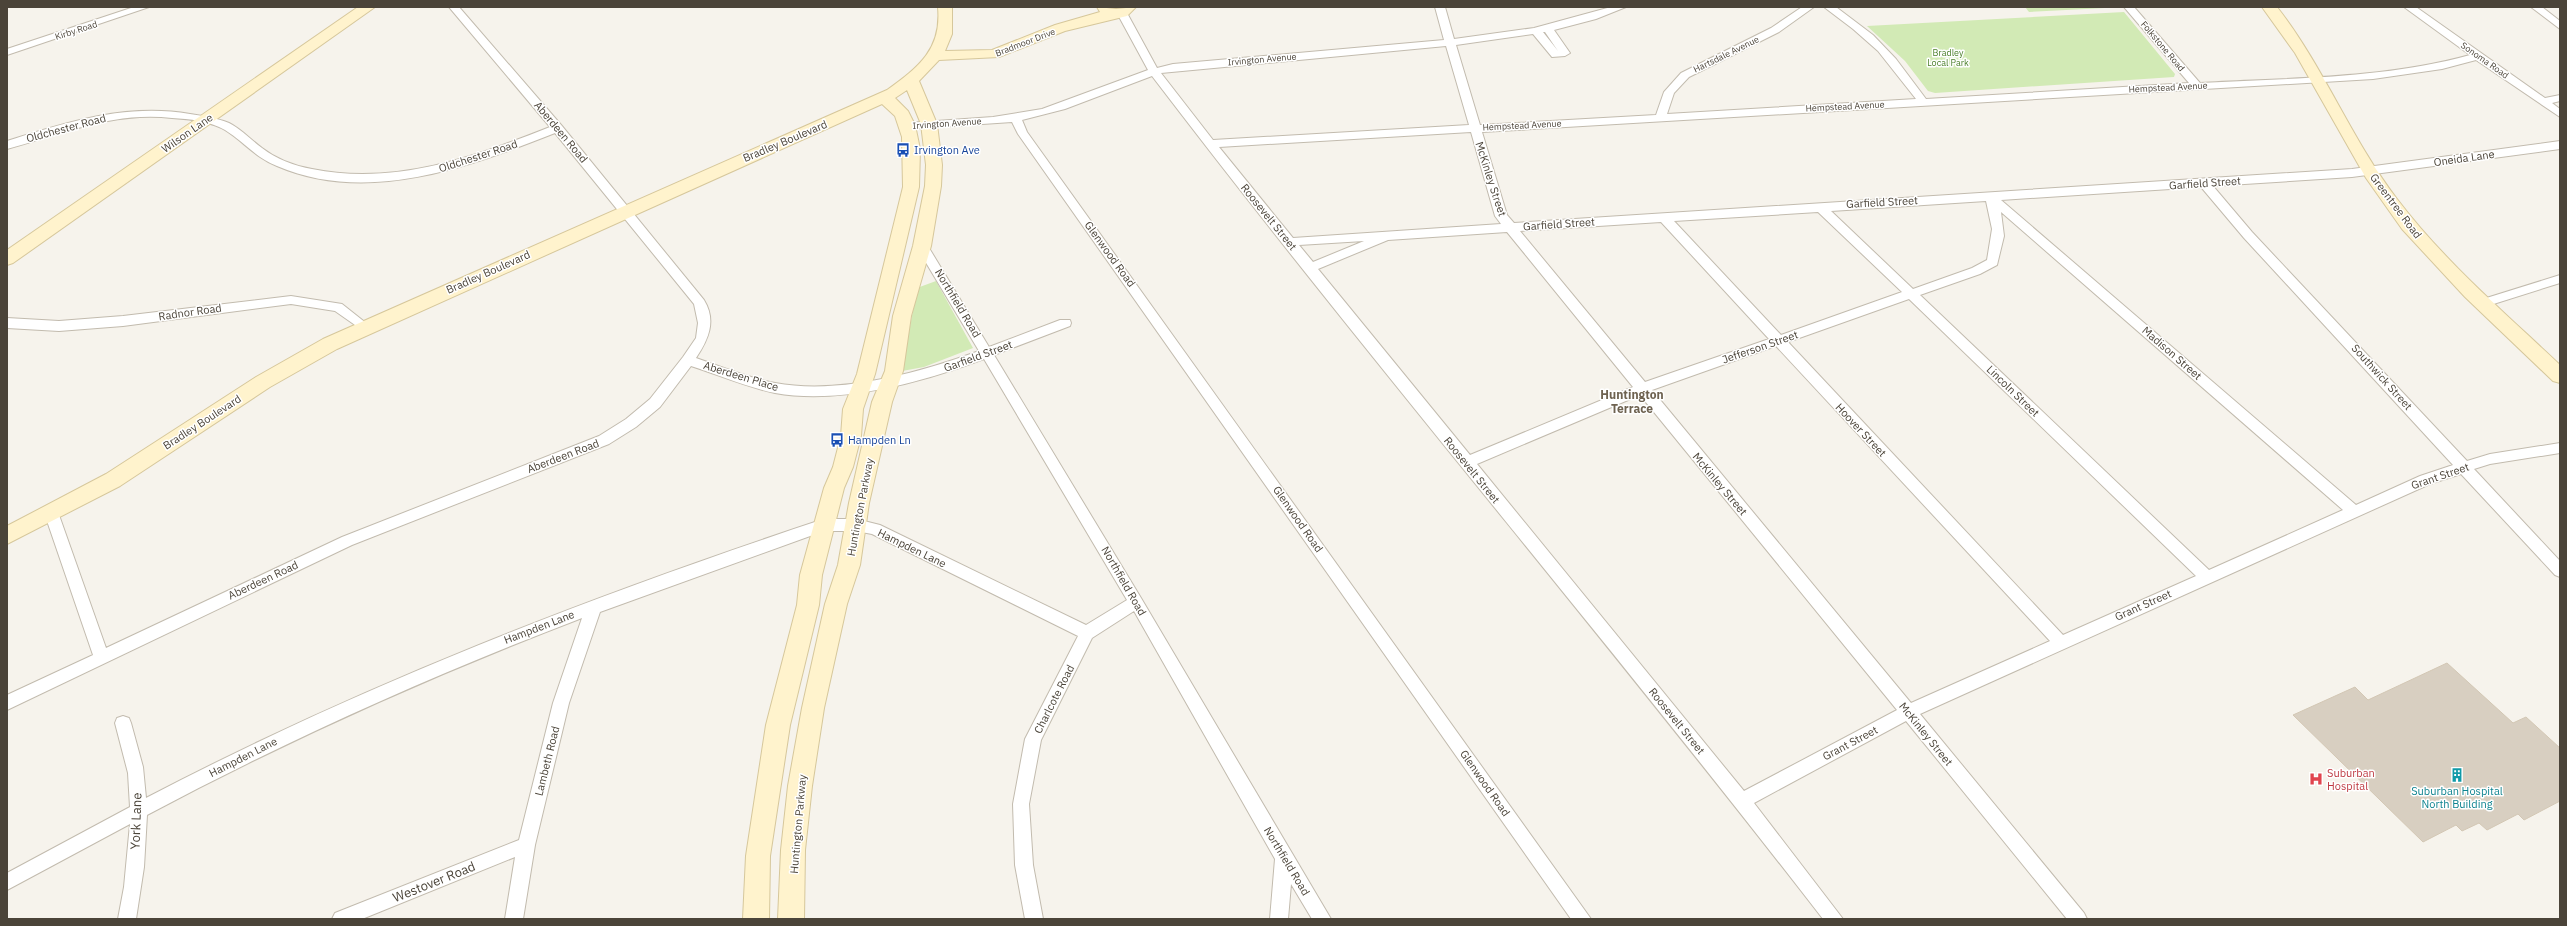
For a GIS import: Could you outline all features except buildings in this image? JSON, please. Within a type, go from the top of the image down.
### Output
[{"type":"street","name":"Kirby Road","points":[[7,52],[144,7]]},
{"type":"street","name":"Wilson Lane","points":[[7,259],[368,7]]},
{"type":"street","name":"Aberdeen Road","points":[[7,703],[101,656],[347,540],[604,440],[631,423],[656,403],[688,360],[702,338],[704,323],[700,303],[558,128],[454,7]]},
{"type":"street","name":"Bradley Boulevard","points":[[7,536],[52,515],[113,480],[263,382],[365,327],[888,95],[911,80],[938,52],[946,29],[945,7]]},
{"type":"street","name":"Bradmoor Drive","points":[[938,52],[986,46],[1053,21],[1098,7]]},
{"type":"street","name":"McKinley Street","points":[[1440,7],[1501,216],[1641,389],[2078,919]]},
{"type":"street","name":"Irvington Avenue","points":[[908,126],[1015,117],[1064,106],[1154,71],[1173,67],[1495,39],[1548,29],[1596,16],[1621,7]]},
{"type":"street","name":"Hartsdale Avenue","points":[[1661,116],[1669,92],[1685,75],[1775,30],[1809,7]]},
{"type":"street","points":[[1829,7],[1851,21],[1878,44],[1902,70],[1923,102]]},
{"type":"street","name":"Folkstone Road","points":[[2129,7],[2196,85]]},
{"type":"street","name":"Greentree Road","points":[[2269,7],[2290,33],[2369,171],[2418,236],[2560,376]]},
{"type":"street","name":"Sonoma Road","points":[[2409,7],[2560,114]]},
{"type":"street","points":[[2536,7],[2560,26]]},
{"type":"street","name":"Bradmoor Drive","points":[[938,52],[994,54],[1060,28],[1122,9]]},
{"type":"street","name":"Roosevelt Street","points":[[1122,9],[1154,71],[1210,144],[1466,463],[1742,801],[1834,919]]},
{"type":"street","points":[[1536,32],[1556,55],[1565,53],[1548,29]]},
{"type":"street","name":"Hempstead Avenue","points":[[1210,144],[1661,116],[2316,79],[2404,72],[2478,56]]},
{"type":"street","name":"Huntington Parkway","points":[[791,919],[793,850],[800,786],[813,708],[836,604],[849,565],[882,402],[889,385],[896,359],[902,316],[922,246],[934,165],[929,124],[911,80]]},
{"type":"street","points":[[888,95],[920,104]]},
{"type":"street","points":[[756,919],[758,856],[768,779],[778,725],[808,604],[811,575],[834,488],[843,467],[851,436],[853,409],[861,389],[911,187],[912,157],[908,126],[901,111],[888,95]]},
{"type":"street","points":[[2544,102],[2560,98]]},
{"type":"street","name":"Oldchester Road","points":[[7,145],[85,121],[125,113],[174,113],[227,126],[263,154],[284,165],[318,174],[353,178],[408,175],[442,169],[558,128]]},
{"type":"street","name":"Glenwood Road","points":[[1015,117],[1022,132],[1582,919]]},
{"type":"street","name":"Oneida Lane","points":[[2369,171],[2560,145]]},
{"type":"street","name":"Garfield Street","points":[[1289,242],[2369,171]]},
{"type":"street","name":"Southwick Street","points":[[2204,183],[2248,235],[2560,571]]},
{"type":"street","name":"Jefferson Street","points":[[1466,463],[1641,389],[1912,295],[1976,271],[1993,262],[1998,244],[1999,222],[1990,196]]},
{"type":"street","name":"Madison Street","points":[[1990,196],[2354,511]]},
{"type":"street","name":"Lincoln Street","points":[[1819,206],[2207,577]]},
{"type":"street","name":"Hoover Street","points":[[1663,217],[2060,642]]},
{"type":"street","name":"Garfield Street","points":[[1310,268],[1395,234]]},
{"type":"street","points":[[897,246],[922,246]]},
{"type":"street","name":"Northfield Road","points":[[922,246],[988,352],[1136,602],[1284,858],[1322,919]]},
{"type":"street","points":[[2484,302],[2560,279]]},
{"type":"street","name":"Radnor Road","points":[[7,323],[59,326],[109,322],[290,300],[316,302],[338,307],[365,327]]},
{"type":"street","name":"Garfield Street","points":[[889,385],[988,352],[1066,323]]},
{"type":"street","name":"Aberdeen Place","points":[[688,360],[775,388],[829,391],[889,385]]},
{"type":"street","name":"Grant Street","points":[[1742,801],[1908,712],[2060,642],[2425,480],[2490,459],[2560,448]]},
{"type":"street","points":[[52,515],[101,656]]},
{"type":"street","name":"Hampden Lane","points":[[7,882],[138,811],[258,749],[348,707],[594,606],[824,525],[856,525],[875,530],[1087,633]]},
{"type":"street","points":[[1087,633],[1136,602]]},
{"type":"street","name":"Lambeth Road","points":[[514,919],[526,845],[561,703],[594,606]]},
{"type":"street","name":"Charlcote Road","points":[[1034,919],[1024,865],[1021,804],[1033,739],[1087,633]]},
{"type":"street","name":"York Lane","points":[[123,723],[136,774],[138,811],[131,904],[127,919]]},
{"type":"street","name":"Westover Road","points":[[341,919],[526,845]]},
{"type":"street","points":[[1279,919],[1284,858]]},
{"type":"green space","points":[[2025,7],[2104,7],[2105,8],[2029,12]]},
{"type":"green space","name":"Bradley Local Park","points":[[2124,12],[2175,74],[2174,77],[1935,93],[1928,91],[1905,61],[1867,26]]},
{"type":"green space","points":[[936,281],[973,348],[924,367],[902,371],[917,288]]},
{"type":"place","name":"Irvington Ave","points":[[903,150]]},
{"type":"place","name":"Hampden Ln","points":[[837,440]]},
{"type":"place","name":"Suburban Hospital North Building","points":[[2457,775]]},
{"type":"place","name":"Suburban Hospital","points":[[2316,779]]},
{"type":"district","name":"Huntington Terrace","points":[[1632,401]]}]
